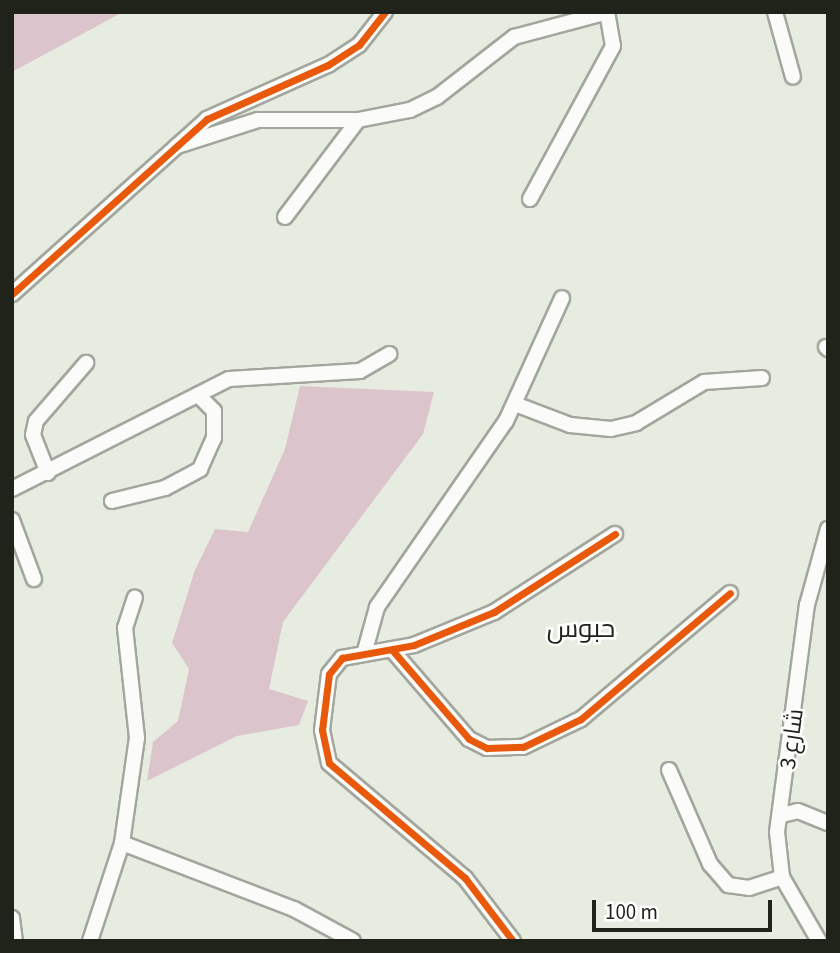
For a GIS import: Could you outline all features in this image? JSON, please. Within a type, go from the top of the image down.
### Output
[{"type":"street","points":[[12,294],[169,149],[232,105],[328,65],[359,45],[386,12]]},
{"type":"street","points":[[775,12],[793,76]]},
{"type":"street","points":[[169,149],[258,120],[358,120],[437,97],[514,37],[608,13],[613,46],[530,199]]},
{"type":"street","points":[[285,216],[358,120]]},
{"type":"street","points":[[364,654],[377,607],[396,575],[515,404],[562,298]]},
{"type":"street","points":[[12,489],[246,373],[360,371],[390,354]]},
{"type":"street","points":[[48,472],[33,435],[36,421],[86,363]]},
{"type":"street","points":[[515,404],[570,425],[611,429],[636,423],[704,382],[762,378]]},
{"type":"street","points":[[112,501],[165,488],[200,469],[214,438],[214,411],[198,395]]},
{"type":"street","points":[[12,520],[34,579]]},
{"type":"street","name":"شارع 3","points":[[782,877],[782,815],[807,605],[828,529]]},
{"type":"street","points":[[513,941],[465,878],[329,763],[322,730],[329,674],[342,658],[393,651],[494,612],[615,534]]},
{"type":"street","points":[[393,651],[469,739],[487,748],[523,747],[581,719],[730,593]]},
{"type":"street","points":[[90,941],[122,843],[137,738],[125,628],[135,598]]},
{"type":"street","points":[[669,770],[710,864],[728,885],[749,888],[782,877],[819,941]]},
{"type":"street","points":[[782,815],[798,811],[828,823]]},
{"type":"street","points":[[122,843],[294,909],[353,941]]},
{"type":"street","points":[[12,918],[15,941]]},
{"type":"shaded area","points":[[12,12],[123,12],[12,72]]},
{"type":"shaded area","points":[[300,386],[434,392],[423,434],[283,622],[269,689],[308,701],[299,725],[237,736],[147,781],[153,742],[178,721],[189,669],[172,643],[195,570],[215,529],[248,532],[285,449]]},
{"type":"cycle path","points":[[12,294],[207,119],[328,65],[359,45],[385,12]]},
{"type":"cycle path","points":[[513,941],[465,878],[329,763],[322,730],[329,674],[342,658],[414,645],[494,612],[615,534]]},
{"type":"cycle path","points":[[393,651],[469,739],[487,748],[523,747],[581,719],[730,593]]},
{"type":"district","name":"حبوس","points":[[581,629]]}]
